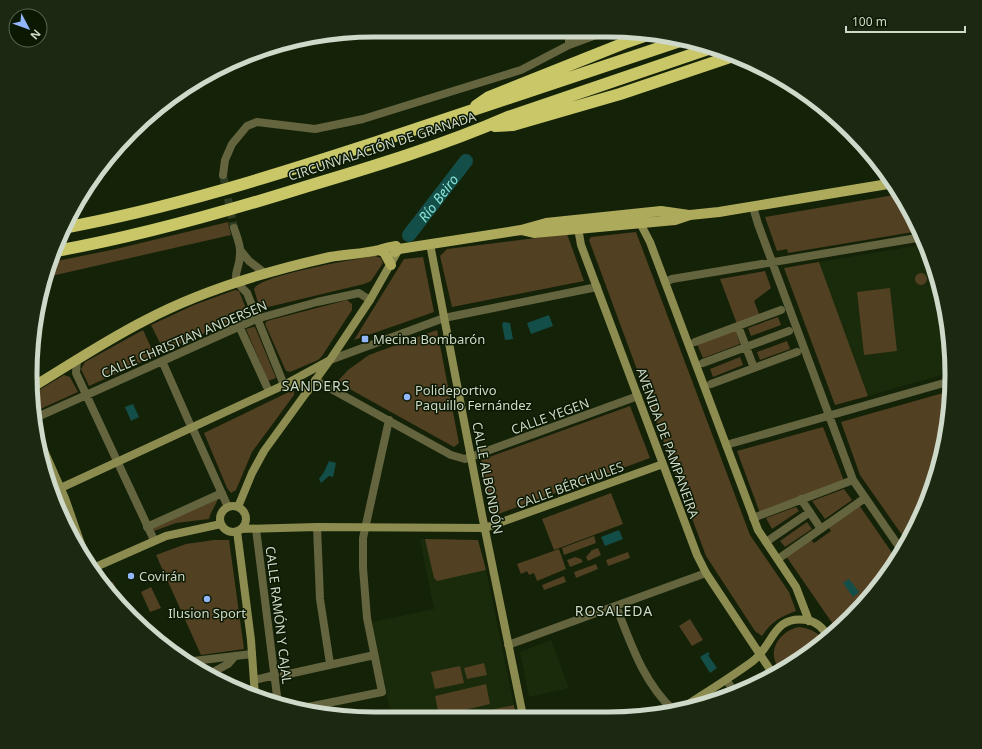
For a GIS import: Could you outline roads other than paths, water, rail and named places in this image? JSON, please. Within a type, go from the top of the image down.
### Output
[{"type":"highway","points":[[468,112],[488,97],[637,39]]},
{"type":"highway","name":"CIRCUNVALACIÓN DE GRANADA","points":[[71,226],[146,210],[233,188],[674,43]]},
{"type":"highway","name":"CIRCUNVALACIÓN DE GRANADA","points":[[61,250],[138,234],[224,211],[350,173],[702,51]]},
{"type":"highway","points":[[486,126],[513,125],[570,109],[725,59]]},
{"type":"main road","points":[[521,230],[534,233],[675,220],[690,215],[886,184]]},
{"type":"main road","points":[[37,384],[144,321],[174,307],[236,282],[253,277],[340,255],[381,251],[386,247],[396,246],[400,249],[521,230],[546,223],[671,211],[690,215]]},
{"type":"main road","points":[[578,228],[584,223],[597,222],[608,216],[620,219],[633,218],[640,223]]},
{"type":"main road","points":[[381,251],[391,265]]},
{"type":"street","points":[[569,37],[569,45]]},
{"type":"street","points":[[223,175],[225,160],[232,144],[247,126],[257,122],[315,129],[363,119],[521,70],[569,45],[591,37]]},
{"type":"street","points":[[753,206],[772,263],[853,480],[898,546]]},
{"type":"street","points":[[647,235],[652,222]]},
{"type":"street","points":[[640,223],[647,235],[758,530],[796,587],[809,621]]},
{"type":"street","points":[[234,228],[240,251],[235,278],[236,282],[247,293],[256,319],[284,385]]},
{"type":"street","name":"AVENIDA DE PAMPANEIRA","points":[[578,228],[581,245],[696,555],[706,573],[770,670]]},
{"type":"street","points":[[665,282],[915,237]]},
{"type":"street","name":"CALLE ALBONDÓN","points":[[430,244],[508,646],[523,712]]},
{"type":"street","points":[[238,507],[259,459],[330,360],[370,300],[400,249]]},
{"type":"street","points":[[240,251],[249,261],[266,274]]},
{"type":"street","points":[[247,293],[253,277]]},
{"type":"street","points":[[57,489],[191,425],[284,385],[330,360],[444,318],[597,287]]},
{"type":"street","name":"CALLE CHRISTIAN ANDERSEN","points":[[40,416],[256,319],[309,304],[359,293],[370,300]]},
{"type":"street","points":[[695,342],[781,310]]},
{"type":"street","points":[[738,326],[754,368]]},
{"type":"street","points":[[240,328],[267,387]]},
{"type":"street","points":[[703,363],[789,331]]},
{"type":"street","points":[[711,384],[797,352]]},
{"type":"street","points":[[77,360],[76,373],[154,540]]},
{"type":"street","points":[[163,363],[228,507]]},
{"type":"street","points":[[66,367],[76,373]]},
{"type":"street","points":[[306,372],[316,380],[451,455],[464,459],[471,457]]},
{"type":"street","points":[[726,445],[945,383]]},
{"type":"street","points":[[284,385],[298,384],[308,391]]},
{"type":"street","name":"CALLE YEGEN","points":[[471,457],[638,396]]},
{"type":"street","points":[[311,706],[382,692],[373,654],[365,595],[363,538],[389,420]]},
{"type":"street","points":[[48,459],[61,487],[78,535]]},
{"type":"street","name":"CALLE BÉRCHULES","points":[[239,530],[256,528],[317,527],[485,528],[663,464]]},
{"type":"street","points":[[753,518],[853,480]]},
{"type":"street","points":[[148,526],[222,493]]},
{"type":"street","points":[[778,559],[865,498]]},
{"type":"street","points":[[801,499],[822,529]]},
{"type":"street","points":[[239,530],[226,530],[221,524],[221,514],[228,507],[238,507],[244,512],[246,520],[256,528]]},
{"type":"street","points":[[766,542],[810,512]]},
{"type":"street","points":[[246,520],[239,530],[255,690]]},
{"type":"street","points":[[97,566],[154,540],[221,524]]},
{"type":"street","points":[[317,527],[320,599],[330,664]]},
{"type":"street","name":"CALLE RAMÓN Y CAJAL","points":[[256,528],[279,675],[278,697]]},
{"type":"street","points":[[508,646],[706,573]]},
{"type":"street","points":[[616,606],[638,662],[670,706]]},
{"type":"street","points":[[695,700],[760,655],[771,636],[779,627],[788,622],[798,620],[809,621],[825,632]]},
{"type":"street","points":[[196,661],[252,654]]},
{"type":"street","points":[[214,658],[215,671],[228,664],[235,656]]},
{"type":"street","points":[[254,680],[370,656]]},
{"type":"street","points":[[729,684],[732,688]]},
{"type":"street","points":[[323,704],[324,708]]},
{"type":"water","points":[[549,315],[553,326],[531,334],[527,323]]},
{"type":"water","points":[[504,322],[510,323],[513,339],[505,340],[502,324]]},
{"type":"water","points":[[133,404],[139,417],[131,421],[125,407]]},
{"type":"water","points":[[329,461],[336,463],[333,477],[329,476],[321,483],[319,479]]},
{"type":"water","points":[[619,530],[623,539],[605,546],[601,537]]},
{"type":"water","points":[[849,579],[859,592],[853,597],[843,583]]},
{"type":"water","points":[[708,652],[710,654],[708,655],[717,668],[710,673],[700,657]]},
{"type":"waterway","name":"Río Beiro","points":[[409,235],[466,161]]},
{"type":"tunnel","points":[[223,175],[234,228]]},
{"type":"place","name":"Mecina Bombarón","points":[[365,339]]},
{"type":"place","name":"Polideportivo Paquillo Fernández","points":[[407,397]]},
{"type":"place","name":"Covirán","points":[[131,576]]},
{"type":"place","name":"Ilusion Sport","points":[[207,599]]},
{"type":"district","name":"SANDERS","points":[[316,385]]},
{"type":"district","name":"ROSALEDA","points":[[614,610]]}]
